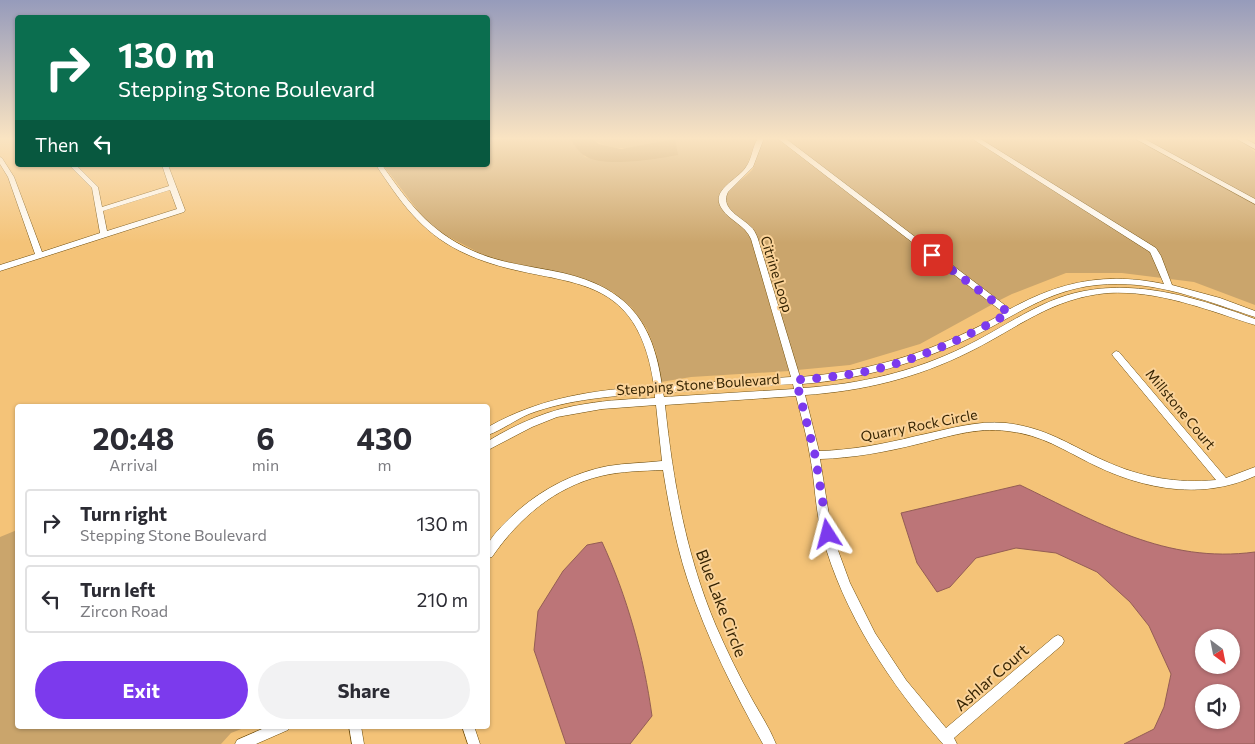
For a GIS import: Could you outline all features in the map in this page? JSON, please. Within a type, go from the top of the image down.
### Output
[{"type":"street","points":[[8,173],[39,256]]},
{"type":"street","points":[[80,173],[95,187],[104,235]]},
{"type":"street","points":[[0,268],[181,210],[168,173]]},
{"type":"street","name":"Blue Lake Circle","points":[[385,173],[422,222],[441,236],[486,259],[581,280],[611,294],[629,310],[643,329],[652,352],[667,465],[686,556],[717,644],[770,744]]},
{"type":"street","name":"Citrine Loop","points":[[744,173],[724,192],[722,199],[727,211],[749,230],[753,236],[796,380]]},
{"type":"street","points":[[825,173],[1009,313]]},
{"type":"street","points":[[1029,173],[1153,250],[1169,287]]},
{"type":"street","points":[[1201,173],[1255,202]]},
{"type":"street","points":[[99,210],[173,187]]},
{"type":"street","name":"Stepping Stone Boulevard","points":[[490,430],[521,413],[568,398],[852,374],[911,359],[951,344],[1050,292],[1074,285],[1101,282],[1169,287],[1199,294],[1255,314]]},
{"type":"street","name":"Stepping Stone Boulevard","points":[[490,445],[529,423],[565,411],[596,406],[659,401],[800,393],[879,381],[922,368],[994,336],[1046,306],[1083,294],[1108,291],[1139,291],[1170,296],[1199,303],[1255,322]]},
{"type":"street","name":"Millstone Court","points":[[1116,354],[1224,482]]},
{"type":"street","points":[[796,380],[815,455],[828,534],[845,585],[871,637],[902,684],[948,741]]},
{"type":"street","name":"Quarry Rock Circle","points":[[815,455],[837,455],[869,451],[966,429],[993,426],[1018,428],[1044,435],[1107,467],[1137,478],[1170,484],[1202,485],[1224,482],[1244,477],[1255,471]]},
{"type":"street","points":[[490,550],[518,516],[561,487],[601,472],[667,465]]},
{"type":"street","name":"Ashlar Court","points":[[948,741],[1058,641]]},
{"type":"street","points":[[241,744],[277,729]]},
{"type":"street","points":[[356,729],[358,744]]},
{"type":"street","points":[[469,729],[474,744]]},
{"type":"shaded area","points":[[389,173],[741,173],[720,193],[718,199],[723,210],[750,237],[789,371],[691,377],[661,382],[656,352],[647,329],[632,308],[613,292],[582,278],[487,257],[443,234],[425,220]]},
{"type":"shaded area","points":[[749,173],[821,173],[993,304],[920,344],[850,365],[797,370],[757,236],[732,211],[726,200],[732,188]]},
{"type":"shaded area","points":[[829,173],[1026,173],[1143,246],[1153,255],[1162,278],[1122,273],[1066,273],[998,301]]},
{"type":"shaded area","points":[[1032,173],[1197,173],[1255,204],[1255,305],[1194,282],[1170,279],[1161,256],[1156,250]]},
{"type":"shaded area","points":[[1205,173],[1255,173],[1255,200]]},
{"type":"shaded area","points":[[1020,485],[1105,526],[1162,546],[1192,552],[1223,554],[1255,552],[1255,744],[1124,744],[1154,729],[1164,707],[1171,674],[1149,626],[1130,602],[1097,572],[1056,553],[1016,548],[976,558],[950,587],[937,592],[917,563],[901,513]]},
{"type":"shaded area","points":[[15,531],[15,729],[241,729],[231,733],[221,744],[0,744],[0,537]]},
{"type":"shaded area","points":[[602,542],[627,605],[639,649],[652,716],[630,744],[566,744],[534,650],[538,611],[563,571],[587,545]]},
{"type":"route","points":[[828,534],[815,455],[796,380],[844,376],[870,371],[911,359],[951,344],[1009,313],[932,255]]}]
